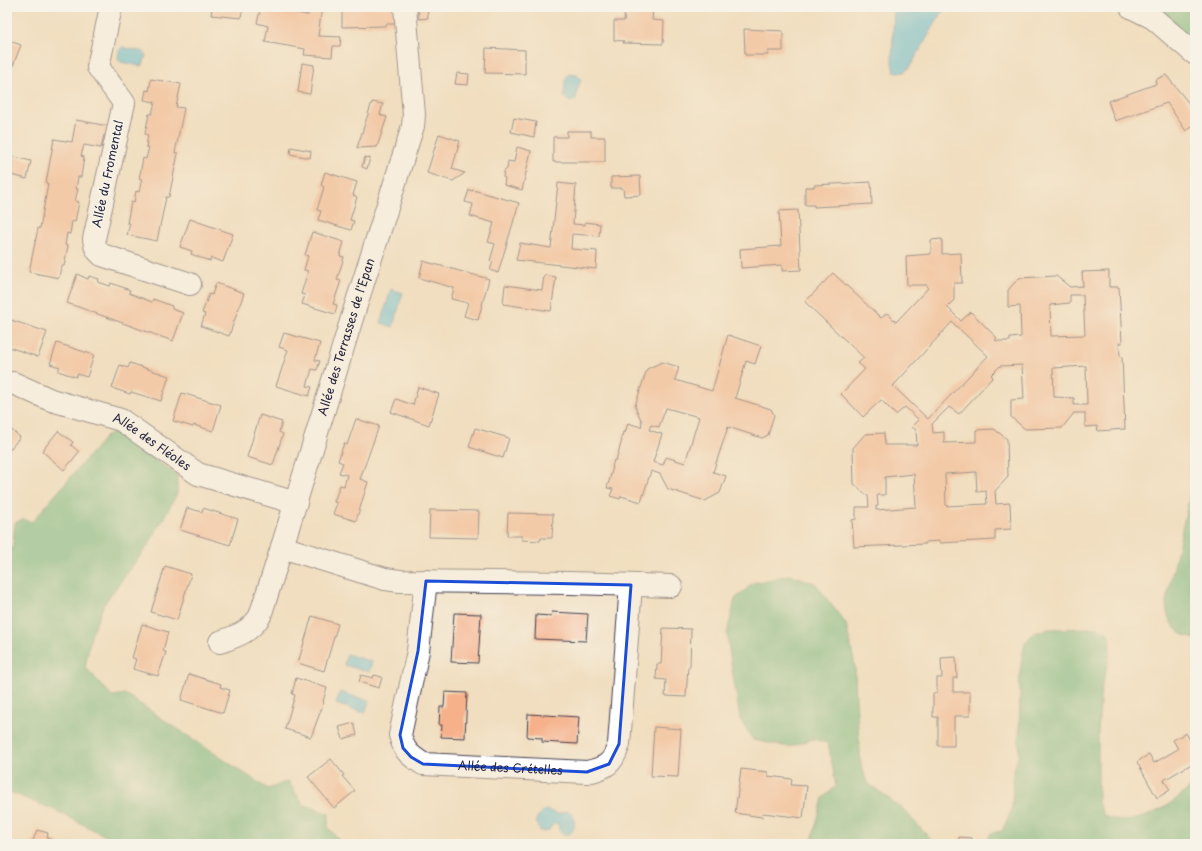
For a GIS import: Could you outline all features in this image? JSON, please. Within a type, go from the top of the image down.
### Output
[{"type":"street","name":"Allée du Fromental","points":[[111,7],[98,67],[124,103],[94,239],[94,246],[102,255],[190,284]]},
{"type":"street","name":"Allée des Terrasses de l'Epan","points":[[220,642],[244,633],[254,625],[260,616],[413,126],[414,115],[405,7]]},
{"type":"street","points":[[1131,7],[1153,18],[1195,54]]},
{"type":"street","name":"Allée des Fléoles","points":[[7,384],[13,382],[51,400],[121,420],[198,474],[296,503]]},
{"type":"street","points":[[282,548],[385,579],[670,586]]},
{"type":"street","name":"Allée des Crételles","points":[[426,581],[418,651],[400,735],[404,748],[411,757],[423,764],[587,772],[599,770],[609,764],[616,755],[619,744],[631,585]]},
{"type":"highlighted area","points":[[426,581],[631,585],[619,744],[609,764],[587,772],[423,764],[411,757],[403,748],[400,735],[418,651]]},
{"type":"green space","points":[[1131,7],[1195,7],[1195,63]]},
{"type":"green space","points":[[115,432],[177,475],[177,494],[149,544],[104,604],[91,636],[85,667],[112,696],[125,694],[268,789],[288,781],[303,804],[329,814],[328,827],[342,844],[121,844],[57,811],[7,791],[7,556],[13,546],[15,523],[23,519],[32,522],[105,437]]},
{"type":"green space","points":[[1195,471],[1195,639],[1182,634],[1173,626],[1168,616],[1166,602]]},
{"type":"green space","points":[[790,575],[815,583],[846,624],[855,666],[861,765],[867,782],[904,810],[935,844],[811,844],[823,798],[836,786],[828,743],[813,739],[789,747],[753,740],[740,719],[727,634],[735,599],[753,583]]},
{"type":"green space","points":[[1097,628],[1108,633],[1110,641],[1109,658],[1101,689],[1098,733],[1098,802],[1104,816],[1122,821],[1132,820],[1152,814],[1179,797],[1195,783],[1195,844],[978,844],[979,841],[986,843],[991,833],[1002,831],[1012,809],[1013,774],[1019,754],[1020,670],[1025,642],[1034,633],[1048,629]]},
{"type":"water","points":[[894,7],[945,7],[911,65],[902,73],[894,72],[892,62]]},
{"type":"water","points":[[122,47],[144,52],[146,55],[143,65],[140,66],[118,60],[119,50]]},
{"type":"water","points":[[569,74],[577,75],[581,80],[576,99],[570,102],[564,97],[565,82]]},
{"type":"water","points":[[391,289],[403,293],[393,327],[381,323]]},
{"type":"water","points":[[347,654],[372,662],[369,672],[344,665]]},
{"type":"water","points":[[340,692],[369,701],[365,713],[336,704]]},
{"type":"water","points":[[546,810],[559,814],[567,811],[571,813],[574,820],[574,828],[572,832],[564,835],[560,831],[558,824],[554,823],[549,830],[545,832],[540,831],[537,824],[537,818],[540,813]]},
{"type":"building","points":[[212,7],[243,7],[241,18],[211,15]]},
{"type":"building","points":[[261,7],[308,15],[309,7],[322,7],[318,36],[341,37],[340,46],[333,46],[332,57],[304,55],[305,49],[265,42],[268,26],[257,23]]},
{"type":"building","points":[[342,7],[395,7],[396,24],[386,24],[386,26],[342,27]]},
{"type":"building","points":[[418,7],[427,7],[428,18],[419,19]]},
{"type":"building","points":[[625,7],[653,7],[652,20],[664,21],[663,44],[623,43],[624,41],[614,40],[614,21],[624,21]]},
{"type":"building","points":[[744,29],[783,31],[783,51],[768,51],[768,55],[745,55]]},
{"type":"building","points":[[7,40],[21,45],[8,78],[7,77]]},
{"type":"building","points":[[486,48],[525,50],[525,74],[485,73]]},
{"type":"building","points":[[302,63],[314,65],[310,94],[298,92]]},
{"type":"building","points":[[457,73],[469,74],[468,85],[455,84]]},
{"type":"building","points":[[1166,75],[1195,111],[1195,125],[1186,131],[1167,103],[1115,121],[1108,101],[1156,84],[1155,80]]},
{"type":"building","points":[[151,79],[181,84],[176,107],[184,108],[175,153],[178,153],[169,197],[166,197],[157,241],[127,235],[130,223],[127,223],[131,202],[134,203],[136,191],[139,192],[142,179],[139,179],[143,158],[146,159],[149,147],[146,147],[148,135],[145,134],[149,114],[152,114],[155,102],[144,100],[146,90],[149,91]]},
{"type":"building","points":[[372,102],[383,104],[380,115],[387,117],[377,147],[357,148]]},
{"type":"building","points":[[514,118],[536,122],[534,137],[511,132]]},
{"type":"building","points":[[76,120],[108,126],[107,136],[104,135],[101,148],[84,145],[81,156],[84,157],[81,177],[78,177],[76,189],[78,189],[75,201],[79,202],[75,222],[72,221],[70,234],[67,233],[65,245],[68,246],[64,266],[61,266],[59,278],[29,272],[38,228],[40,228],[54,139],[72,142]]},
{"type":"building","points":[[567,131],[591,131],[591,137],[605,137],[605,162],[553,162],[553,137],[567,137]]},
{"type":"building","points":[[439,134],[460,141],[452,169],[465,173],[453,181],[427,173]]},
{"type":"building","points":[[291,147],[311,151],[310,158],[290,154]]},
{"type":"building","points":[[517,147],[531,151],[522,190],[504,185],[505,178],[503,177],[504,171],[507,169],[508,161],[514,162]]},
{"type":"building","points":[[7,155],[31,161],[27,179],[7,174]]},
{"type":"building","points":[[365,157],[370,158],[367,169],[362,167]]},
{"type":"building","points":[[325,172],[357,182],[353,195],[357,197],[350,220],[354,221],[351,230],[318,220],[321,211],[317,210],[324,187],[321,185]]},
{"type":"building","points":[[640,176],[641,195],[624,196],[623,188],[611,188],[611,177]]},
{"type":"building","points":[[871,182],[872,204],[814,207],[814,205],[805,205],[805,187],[814,187],[814,185]]},
{"type":"building","points":[[558,183],[576,185],[573,224],[585,225],[585,222],[600,224],[599,236],[572,234],[571,249],[597,251],[596,269],[516,260],[520,243],[551,248]]},
{"type":"building","points":[[469,190],[519,203],[498,273],[490,270],[493,262],[490,261],[495,244],[488,242],[494,223],[470,216],[473,204],[465,202]]},
{"type":"building","points":[[798,210],[801,270],[782,271],[782,265],[741,268],[740,249],[781,246],[779,211]]},
{"type":"building","points":[[190,219],[233,234],[223,262],[211,258],[210,261],[201,258],[191,254],[192,251],[180,247]]},
{"type":"building","points":[[312,232],[344,242],[340,256],[344,257],[337,280],[341,281],[333,304],[337,305],[335,314],[302,304],[305,295],[301,294],[308,271],[304,270],[308,256],[305,255]]},
{"type":"building","points":[[942,239],[942,254],[961,253],[962,283],[954,283],[954,300],[947,307],[961,321],[971,312],[997,338],[995,340],[998,341],[1010,341],[1010,338],[1021,337],[1020,306],[1008,307],[1008,290],[1019,278],[1056,276],[1070,287],[1083,286],[1082,272],[1109,271],[1109,287],[1119,287],[1122,343],[1119,343],[1120,356],[1122,357],[1125,429],[1098,431],[1097,426],[1085,427],[1085,413],[1074,413],[1062,428],[1025,429],[1011,417],[1011,400],[1024,399],[1022,365],[1000,366],[991,375],[993,377],[959,414],[949,407],[932,424],[933,433],[944,432],[944,443],[976,442],[976,430],[994,429],[1007,439],[1008,477],[995,491],[996,504],[1010,503],[1011,529],[995,530],[995,540],[940,543],[940,541],[925,542],[926,544],[854,547],[852,520],[856,519],[856,507],[869,507],[868,496],[854,484],[853,448],[865,434],[884,433],[885,445],[917,445],[916,430],[912,427],[919,420],[905,407],[896,415],[881,400],[863,417],[841,394],[865,369],[858,363],[864,358],[805,302],[833,273],[881,318],[887,313],[896,322],[928,288],[927,285],[907,285],[906,256],[931,254],[931,240]],"holes":[[[1070,295],[1083,295],[1085,335],[1051,336],[1050,305],[1070,303]],[[952,322],[988,356],[928,419],[893,386]],[[1086,366],[1087,405],[1074,405],[1074,398],[1054,397],[1053,368]],[[976,472],[977,492],[986,491],[987,504],[946,506],[945,474]],[[914,474],[916,507],[876,510],[876,506],[878,506],[877,495],[885,495],[885,477]]]},
{"type":"building","points":[[423,261],[489,279],[478,320],[464,316],[468,303],[451,299],[454,288],[419,278]]},
{"type":"building","points":[[77,274],[88,279],[89,276],[99,279],[98,282],[110,286],[111,283],[130,290],[129,293],[152,302],[153,299],[172,306],[172,309],[183,313],[173,341],[67,303]]},
{"type":"building","points":[[544,275],[556,277],[551,311],[503,304],[505,285],[542,290]]},
{"type":"building","points":[[216,283],[244,293],[229,336],[201,326],[205,314],[202,313],[209,294],[212,295]]},
{"type":"building","points":[[8,319],[47,332],[38,357],[9,347],[9,349],[7,349]]},
{"type":"building","points":[[284,333],[320,343],[315,360],[320,361],[317,370],[312,369],[307,386],[312,387],[309,396],[276,386],[288,350],[279,347]]},
{"type":"building","points":[[728,335],[761,346],[755,364],[746,361],[735,398],[771,409],[774,415],[768,435],[762,438],[728,427],[713,472],[726,476],[720,493],[705,501],[668,489],[660,474],[651,471],[641,502],[621,496],[620,499],[610,496],[613,489],[607,488],[614,460],[616,460],[622,440],[623,432],[625,433],[628,423],[641,427],[642,422],[635,406],[647,369],[662,362],[679,367],[675,380],[712,391]],"holes":[[[666,408],[699,417],[685,463],[666,457],[663,465],[653,462],[662,434],[649,430],[651,425],[659,427]]]},
{"type":"building","points":[[57,343],[94,355],[87,377],[77,374],[76,377],[58,371],[60,367],[50,364]]},
{"type":"building","points":[[130,363],[169,376],[161,401],[112,388],[120,365],[128,368]]},
{"type":"building","points":[[418,387],[439,394],[429,425],[391,412],[396,399],[413,405]]},
{"type":"building","points":[[182,393],[221,405],[213,431],[194,425],[193,427],[173,421]]},
{"type":"building","points":[[260,415],[282,422],[279,432],[283,434],[273,465],[247,457]]},
{"type":"building","points":[[356,419],[379,426],[360,479],[368,482],[356,521],[333,514],[337,503],[334,502],[340,485],[344,486],[347,475],[339,473],[343,463],[338,461],[344,443],[347,445]]},
{"type":"building","points":[[7,426],[20,437],[7,453]]},
{"type":"building","points":[[475,428],[509,438],[503,458],[469,447]]},
{"type":"building","points":[[58,431],[73,442],[71,445],[79,452],[64,470],[42,451]]},
{"type":"building","points":[[187,508],[202,512],[203,508],[238,519],[230,545],[180,530]]},
{"type":"building","points":[[430,510],[479,511],[478,538],[429,537]]},
{"type":"building","points":[[508,513],[553,514],[552,538],[541,538],[540,541],[522,540],[522,536],[507,536]]},
{"type":"building","points":[[165,566],[191,574],[177,620],[151,612]]},
{"type":"building","points":[[552,612],[588,614],[586,641],[535,639],[536,615],[551,616]]},
{"type":"building","points":[[454,613],[481,614],[478,663],[451,662]]},
{"type":"building","points":[[312,616],[338,624],[324,671],[298,663]]},
{"type":"building","points":[[142,624],[168,632],[163,651],[166,652],[158,676],[133,669],[136,659],[132,658]]},
{"type":"building","points":[[663,628],[691,629],[690,667],[688,667],[686,697],[665,696],[666,680],[656,679],[657,664],[661,664]]},
{"type":"building","points":[[956,657],[957,678],[953,678],[953,692],[970,692],[970,716],[954,716],[954,746],[938,746],[938,717],[933,717],[933,693],[937,693],[937,678],[942,678],[941,658]]},
{"type":"building","points":[[189,674],[221,684],[220,687],[230,690],[223,713],[181,700]]},
{"type":"building","points":[[361,675],[373,678],[374,675],[382,677],[379,688],[359,682]]},
{"type":"building","points":[[296,678],[327,688],[324,702],[311,737],[285,729],[295,695],[292,694]]},
{"type":"building","points":[[445,692],[467,693],[465,738],[441,737],[442,725],[439,725],[440,707],[444,707]]},
{"type":"building","points":[[528,714],[579,717],[577,744],[542,742],[542,738],[527,737]]},
{"type":"building","points":[[354,723],[357,735],[343,739],[339,727]]},
{"type":"building","points":[[654,727],[681,729],[678,777],[651,776]]},
{"type":"building","points":[[1186,733],[1195,749],[1195,762],[1164,780],[1170,790],[1157,798],[1137,762],[1149,754],[1154,763],[1178,749],[1173,740]]},
{"type":"building","points":[[331,759],[344,775],[342,776],[355,791],[334,808],[308,777]]},
{"type":"building","points":[[741,769],[768,772],[768,776],[792,779],[791,785],[807,786],[803,818],[763,813],[762,817],[735,813]]},
{"type":"building","points":[[37,830],[48,833],[47,838],[63,844],[28,844],[33,841]]},
{"type":"building","points":[[959,837],[972,838],[972,844],[959,844]]}]
